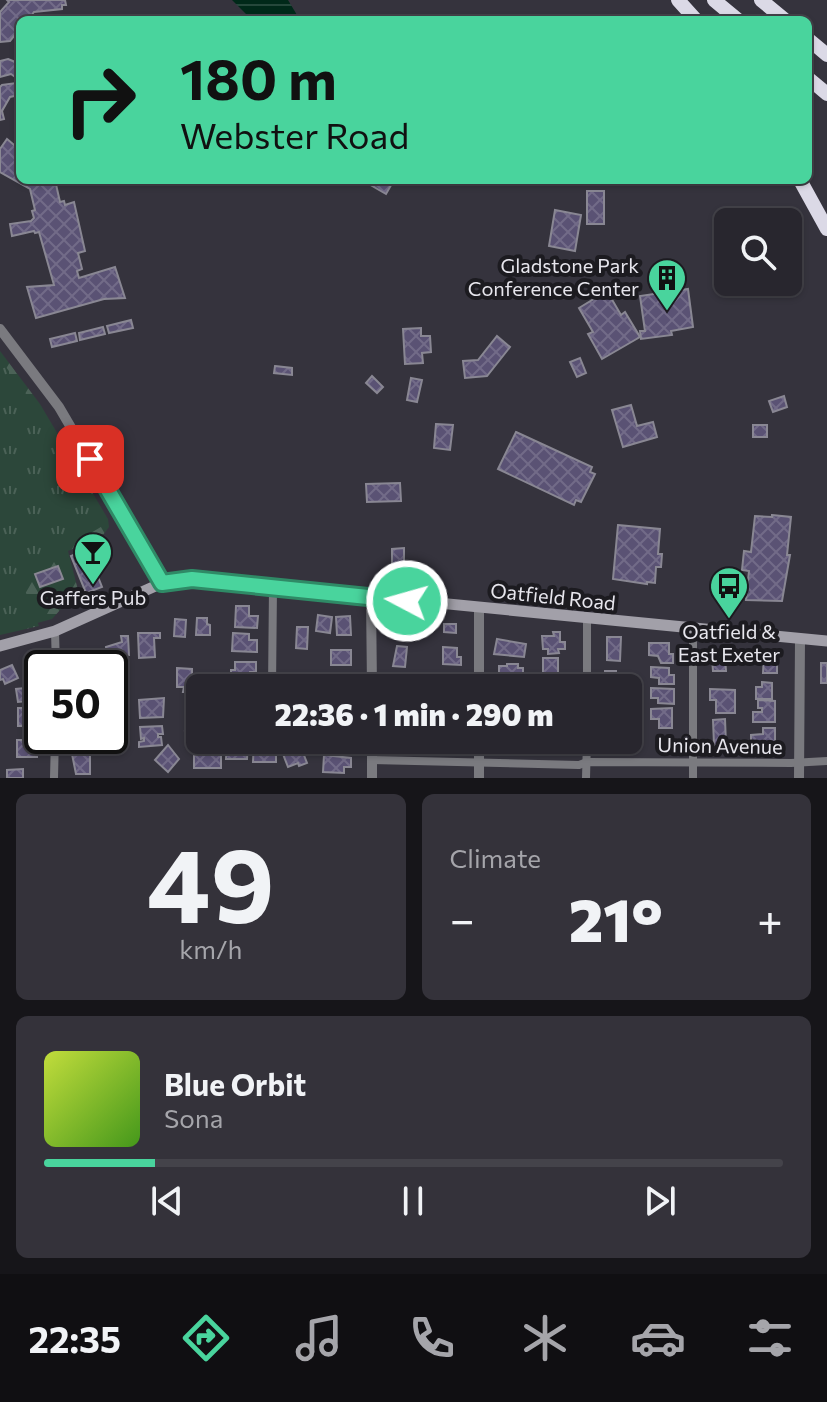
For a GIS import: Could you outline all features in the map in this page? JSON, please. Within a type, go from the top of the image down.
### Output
[{"type":"highway","points":[[678,0],[692,16]]},
{"type":"highway","points":[[714,0],[733,16]]},
{"type":"highway","points":[[761,0],[780,16]]},
{"type":"highway","points":[[812,42],[827,55]]},
{"type":"highway","points":[[802,184],[827,229]]},
{"type":"main road","name":"Oatfield Road","points":[[0,646],[55,631],[162,583],[192,579],[827,641]]},
{"type":"street","points":[[0,329],[59,407],[162,583]]},
{"type":"street","points":[[272,674],[273,587]]},
{"type":"street","points":[[371,597],[372,674]]},
{"type":"street","points":[[479,608],[479,674]]},
{"type":"street","points":[[587,618],[587,674]]},
{"type":"street","points":[[693,629],[693,778]]},
{"type":"street","points":[[55,631],[56,650]]},
{"type":"street","points":[[799,778],[800,640]]},
{"type":"street","points":[[54,778],[55,754]]},
{"type":"street","points":[[372,754],[372,778]]},
{"type":"street","points":[[479,754],[479,778]]},
{"type":"street","points":[[586,778],[587,754]]},
{"type":"street","name":"Union Avenue","points":[[372,760],[579,765],[587,762],[827,761]]},
{"type":"green space","points":[[0,351],[40,404],[108,519],[109,527],[103,535],[68,551],[78,590],[52,619],[0,633]]},
{"type":"green space","points":[[0,359],[40,413],[106,524],[60,551],[15,565],[39,626],[0,635]]},
{"type":"shaded area","points":[[232,0],[288,0],[298,16],[248,16]]},
{"type":"building","points":[[7,0],[65,0],[66,5],[62,5],[62,9],[34,12],[31,16],[16,16],[16,34],[10,41],[0,42],[0,12],[9,2]]},
{"type":"building","points":[[8,59],[16,62],[16,78],[11,74],[0,77],[0,61]]},
{"type":"building","points":[[16,83],[16,96],[10,97],[2,111],[4,119],[0,120],[0,87]]},
{"type":"building","points":[[7,139],[16,147],[16,181],[0,172],[0,149]]},
{"type":"building","points":[[21,184],[56,184],[60,202],[64,201],[65,205],[74,202],[85,251],[78,253],[82,269],[77,271],[79,278],[115,267],[125,298],[104,299],[36,318],[27,287],[54,285],[39,232],[12,236],[10,224],[34,218],[30,189]]},
{"type":"building","points":[[369,184],[392,184],[386,194]]},
{"type":"building","points":[[587,191],[604,191],[604,224],[587,224]]},
{"type":"building","points":[[555,210],[581,215],[575,251],[549,246]]},
{"type":"building","name":"Gladstone Park Conference Center","points":[[688,289],[693,327],[671,331],[672,335],[641,339],[640,331],[645,331],[640,296]]},
{"type":"building","points":[[607,291],[621,315],[625,312],[640,337],[602,359],[588,334],[593,332],[579,308]]},
{"type":"building","points":[[131,320],[133,328],[109,333],[107,326]]},
{"type":"building","points":[[103,327],[105,334],[80,340],[79,333]]},
{"type":"building","points":[[421,328],[421,336],[430,336],[431,352],[422,353],[423,363],[405,364],[403,329]]},
{"type":"building","points":[[75,333],[77,341],[52,347],[50,339]]},
{"type":"building","points":[[497,336],[510,347],[487,376],[465,378],[463,361],[478,360]]},
{"type":"building","points":[[580,358],[586,373],[577,377],[570,362]]},
{"type":"building","points":[[275,366],[292,368],[292,375],[274,373]]},
{"type":"building","points":[[372,376],[383,387],[377,393],[366,383]]},
{"type":"building","points":[[411,378],[422,380],[417,402],[407,400]]},
{"type":"building","points":[[784,396],[787,407],[773,412],[769,401]]},
{"type":"building","points":[[631,405],[637,426],[653,422],[657,437],[623,447],[612,410]]},
{"type":"building","points":[[436,424],[453,425],[450,450],[434,448]]},
{"type":"building","points":[[753,425],[767,425],[767,437],[753,437]]},
{"type":"building","points":[[516,432],[592,467],[590,472],[595,474],[581,502],[576,500],[574,505],[498,469]]},
{"type":"building","points":[[400,483],[401,501],[367,502],[366,484]]},
{"type":"building","points":[[755,516],[791,517],[787,555],[790,555],[782,601],[746,600],[749,571],[742,570],[744,551],[751,552]]},
{"type":"building","points":[[618,525],[660,529],[658,554],[662,554],[661,567],[656,567],[655,583],[613,579]]},
{"type":"building","points":[[404,548],[404,571],[392,571],[392,549]]},
{"type":"building","points":[[87,549],[102,587],[86,593],[71,556]]},
{"type":"building","points":[[58,566],[63,579],[40,587],[35,574]]},
{"type":"building","points":[[236,606],[249,606],[249,616],[258,616],[257,628],[235,627]]},
{"type":"building","points":[[318,615],[332,617],[330,633],[316,631]]},
{"type":"building","points":[[350,616],[351,635],[337,635],[336,617]]},
{"type":"building","points":[[197,618],[207,618],[210,635],[196,635]]},
{"type":"building","points":[[389,618],[419,618],[419,634],[411,634],[411,628],[389,628]]},
{"type":"building","points":[[175,619],[186,620],[185,637],[174,636]]},
{"type":"building","points":[[444,624],[456,624],[456,633],[444,632]]},
{"type":"building","points":[[297,627],[308,627],[307,649],[296,648]]},
{"type":"building","points":[[553,632],[560,632],[560,642],[565,642],[565,649],[548,654],[548,649],[543,649],[542,636],[554,636]]},
{"type":"building","points":[[138,633],[160,633],[160,638],[154,638],[155,657],[139,658]]},
{"type":"building","points":[[233,633],[249,634],[249,640],[257,640],[257,652],[232,651]]},
{"type":"building","points":[[121,636],[128,636],[129,655],[128,650],[106,650],[106,647],[122,642]]},
{"type":"building","points":[[607,637],[621,637],[620,661],[607,660]]},
{"type":"building","points":[[497,639],[526,644],[524,657],[494,654]]},
{"type":"building","points":[[649,643],[669,643],[673,663],[661,663],[658,656],[649,655]]},
{"type":"building","points":[[397,646],[407,647],[405,667],[393,666]]},
{"type":"building","points":[[443,647],[457,648],[461,665],[443,664]]},
{"type":"building","points":[[331,650],[351,650],[351,665],[331,665]]},
{"type":"building","points":[[764,655],[777,656],[777,673],[763,673]]},
{"type":"building","points":[[725,657],[726,671],[713,671],[712,658]]},
{"type":"building","points":[[543,658],[558,658],[558,674],[543,674]]},
{"type":"building","points":[[235,662],[256,662],[256,672],[231,674],[231,670],[235,670]]},
{"type":"building","points":[[821,663],[827,663],[827,683],[821,683]]},
{"type":"building","points":[[518,664],[518,668],[523,668],[523,674],[499,674],[499,666]]},
{"type":"building","points":[[12,665],[18,678],[5,684],[3,679],[0,680],[0,670]]},
{"type":"building","points":[[651,667],[669,668],[669,675],[674,675],[674,684],[659,684],[659,678],[651,677]]},
{"type":"building","points":[[177,668],[192,669],[192,674],[186,674],[186,692],[183,692],[184,687],[177,687]]},
{"type":"building","points":[[762,682],[772,683],[772,699],[756,699],[756,687],[762,687]]},
{"type":"building","points":[[24,688],[24,701],[18,702],[16,689]]},
{"type":"building","points":[[651,688],[674,689],[674,704],[658,703],[658,698],[651,698]]},
{"type":"building","points":[[710,689],[735,690],[735,713],[716,713],[716,700],[710,700]]},
{"type":"building","points":[[164,698],[163,717],[140,718],[139,700]]},
{"type":"building","points":[[758,700],[775,701],[775,722],[753,722],[753,712],[762,712],[762,708],[758,708]]},
{"type":"building","points":[[18,708],[24,708],[24,726],[18,726]]},
{"type":"building","points":[[672,708],[672,728],[659,728],[659,719],[651,719],[651,709]]},
{"type":"building","points":[[725,719],[726,744],[714,745],[713,720]]},
{"type":"building","points":[[162,726],[163,734],[158,734],[158,737],[161,737],[162,745],[139,747],[139,742],[144,741],[140,727]]},
{"type":"building","points":[[763,728],[775,728],[775,744],[751,744],[751,735],[763,734]]},
{"type":"building","points":[[17,740],[24,740],[24,754],[37,754],[37,757],[17,757]]},
{"type":"building","points":[[168,745],[179,759],[168,772],[155,760]]},
{"type":"building","points":[[72,754],[90,754],[90,774],[76,774]]},
{"type":"building","points":[[221,754],[221,768],[194,768],[194,755]]},
{"type":"building","points":[[226,754],[247,754],[247,759],[226,759]]},
{"type":"building","points":[[253,754],[276,754],[276,762],[253,762]]},
{"type":"building","points":[[283,754],[303,754],[307,763],[288,767]]},
{"type":"building","points":[[324,755],[351,758],[351,767],[344,767],[344,773],[323,772]]},
{"type":"building","points":[[23,769],[23,778],[7,778],[7,770]]},
{"type":"place","name":"Gladstone Park Conference Center","points":[[667,312]]},
{"type":"place","name":"Gaffers Pub","points":[[93,586]]},
{"type":"place","name":"Oatfield & East Exeter","points":[[729,620]]},
{"type":"route","points":[[90,459],[162,583],[192,579],[407,601]]}]
